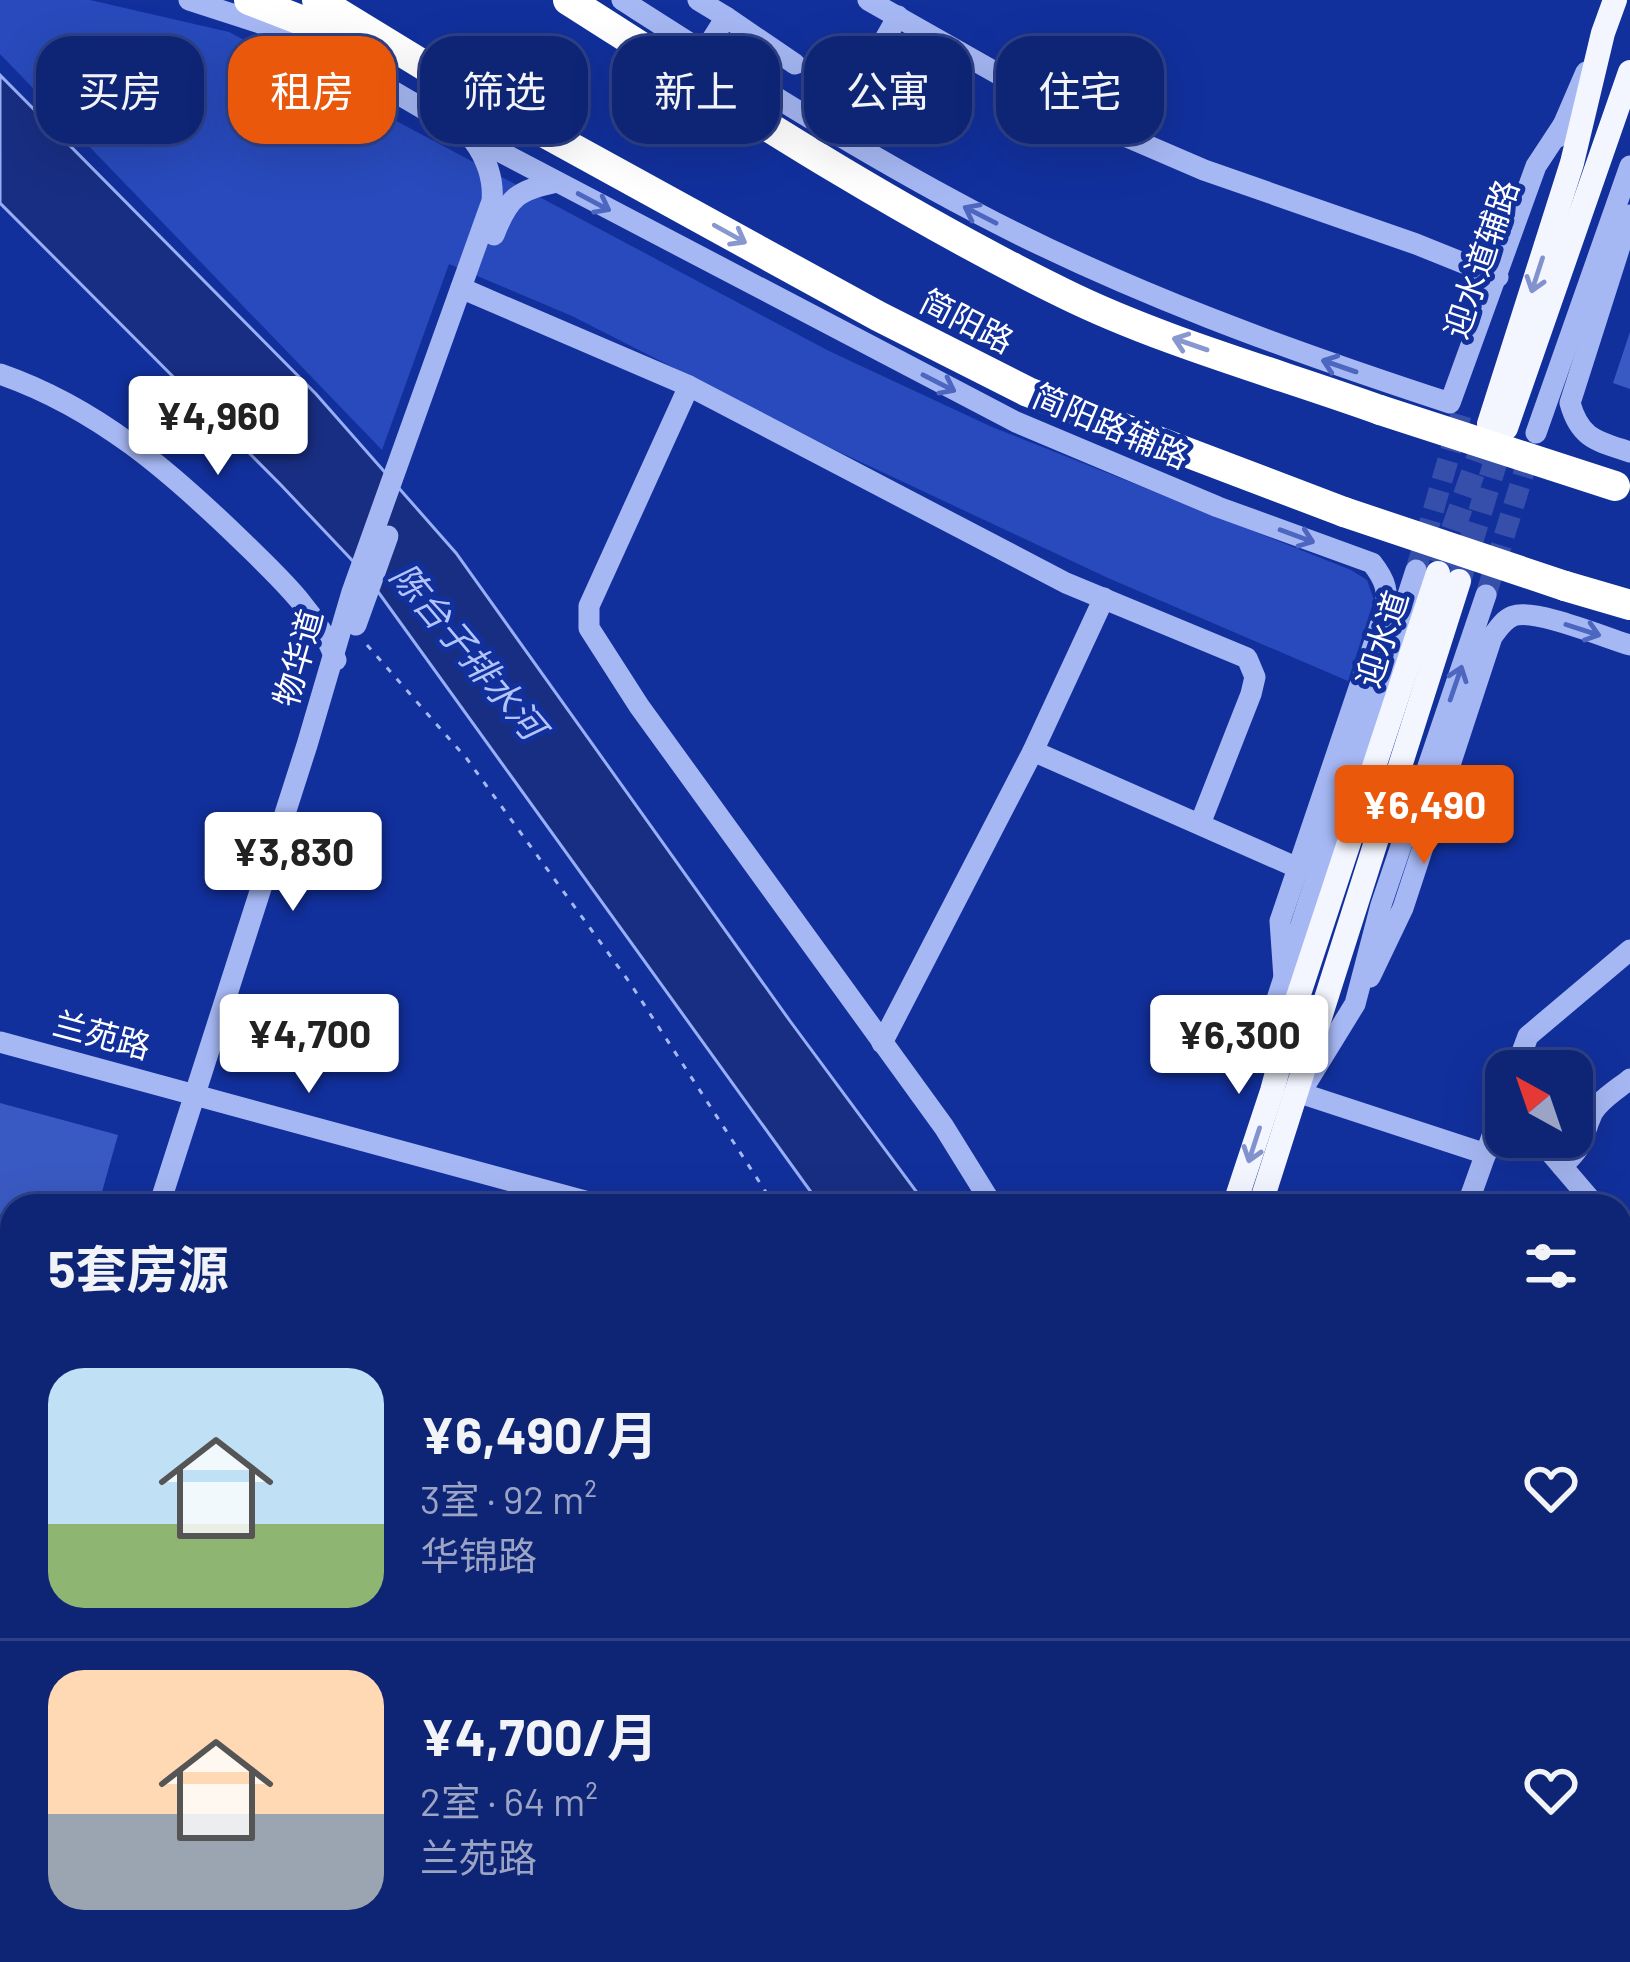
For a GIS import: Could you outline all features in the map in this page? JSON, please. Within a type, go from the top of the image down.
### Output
[{"type":"highway","points":[[248,0],[420,68]]},
{"type":"highway","name":"简阳路","points":[[317,0],[420,63]]},
{"type":"highway","name":"简阳路","points":[[568,0],[643,36]]},
{"type":"highway","name":"简阳路","points":[[780,136],[848,178],[1066,295],[1169,337],[1622,488]]},
{"type":"highway","name":"简阳路","points":[[565,144],[878,316],[1028,392],[1344,512],[1630,605]]},
{"type":"main road","points":[[1615,0],[1497,426],[1624,106],[1630,72]]},
{"type":"main road","name":"迎水道","points":[[1263,1194],[1438,574]]},
{"type":"main road","name":"迎水道","points":[[1240,1194],[1288,1096]]},
{"type":"street","name":"简阳路辅路","points":[[189,0],[260,23],[345,63],[420,107]]},
{"type":"street","points":[[622,0],[669,36]]},
{"type":"street","points":[[698,0],[796,64]]},
{"type":"street","points":[[868,0],[1053,105],[1204,170],[1498,277]]},
{"type":"street","points":[[887,36],[898,16]]},
{"type":"street","points":[[720,36],[726,17]]},
{"type":"street","name":"迎水道辅路","points":[[1456,409],[1562,125],[1603,33]]},
{"type":"street","points":[[780,106],[977,214],[1087,267],[1191,312],[1456,409]]},
{"type":"street","name":"迎水道辅路","points":[[1456,409],[1536,166],[1562,125]]},
{"type":"street","name":"物华道","points":[[175,1194],[199,1100],[334,663],[466,290],[493,191],[476,144]]},
{"type":"street","name":"简阳路辅路","points":[[485,144],[1016,422],[1218,506],[1372,563],[1388,593],[1384,614],[1280,921],[1284,978]]},
{"type":"street","points":[[1536,434],[1630,166]]},
{"type":"street","name":"物华道","points":[[466,290],[509,203],[522,191],[557,182]]},
{"type":"street","points":[[1630,215],[1620,287],[1570,403],[1580,429],[1596,441],[1630,452]]},
{"type":"street","points":[[466,290],[689,386],[1066,583],[1246,658],[1255,677],[1251,694],[1200,824]]},
{"type":"street","points":[[0,374],[77,407],[171,474],[288,588],[320,627],[334,663]]},
{"type":"street","points":[[0,384],[63,410],[146,464],[262,572],[334,663]]},
{"type":"street","points":[[689,386],[590,606],[589,628],[639,706],[944,1127],[986,1194]]},
{"type":"street","points":[[1288,1096],[1276,999],[1438,574]]},
{"type":"street","points":[[1355,1004],[1381,904],[1486,595]]},
{"type":"street","name":"物华道","points":[[334,663],[354,630],[358,598]]},
{"type":"street","points":[[882,1043],[1033,751],[1104,598]]},
{"type":"street","points":[[1288,1096],[1355,1004],[1386,947],[1498,628],[1526,614],[1630,645]]},
{"type":"street","points":[[1033,751],[1298,868]]},
{"type":"street","points":[[1523,1050],[1528,1036],[1630,950]]},
{"type":"street","name":"兰苑路","points":[[0,1046],[557,1194]]},
{"type":"street","points":[[1562,1166],[1576,1154],[1593,1113],[1630,1079]]},
{"type":"street","points":[[1288,1096],[1485,1154]]},
{"type":"street","name":"物华道","points":[[164,1194],[199,1100]]},
{"type":"street","name":"兰苑路","points":[[199,1100],[532,1194]]},
{"type":"street","points":[[1471,1194],[1485,1157]]},
{"type":"street","points":[[1555,1158],[1586,1194]]},
{"type":"path","points":[[354,630],[467,759],[630,983],[767,1194]]},
{"type":"shaded area","points":[[0,0],[90,0],[229,32],[237,36],[228,36],[228,144],[396,144],[396,121],[420,134],[420,144],[440,144],[829,351],[992,427],[1351,570],[1367,580],[1374,600],[1348,681],[1108,578],[833,449],[572,316],[449,264],[382,450],[87,144],[204,144],[204,36],[36,36],[36,91],[0,54]]},
{"type":"water","name":"陈台子排水河","points":[[0,75],[36,111],[36,144],[68,144],[316,394],[456,553],[918,1194],[812,1194],[366,575],[0,203]]},
{"type":"building","points":[[1630,332],[1630,389],[1613,383]]},
{"type":"building","points":[[0,1103],[118,1135],[101,1194],[0,1194]]},
{"type":"tunnel","points":[[1416,570],[1461,415]]},
{"type":"tunnel","points":[[1441,564],[1489,427]]},
{"type":"tunnel","points":[[1459,581],[1504,434]]},
{"type":"tunnel","points":[[1486,595],[1532,446]]}]
